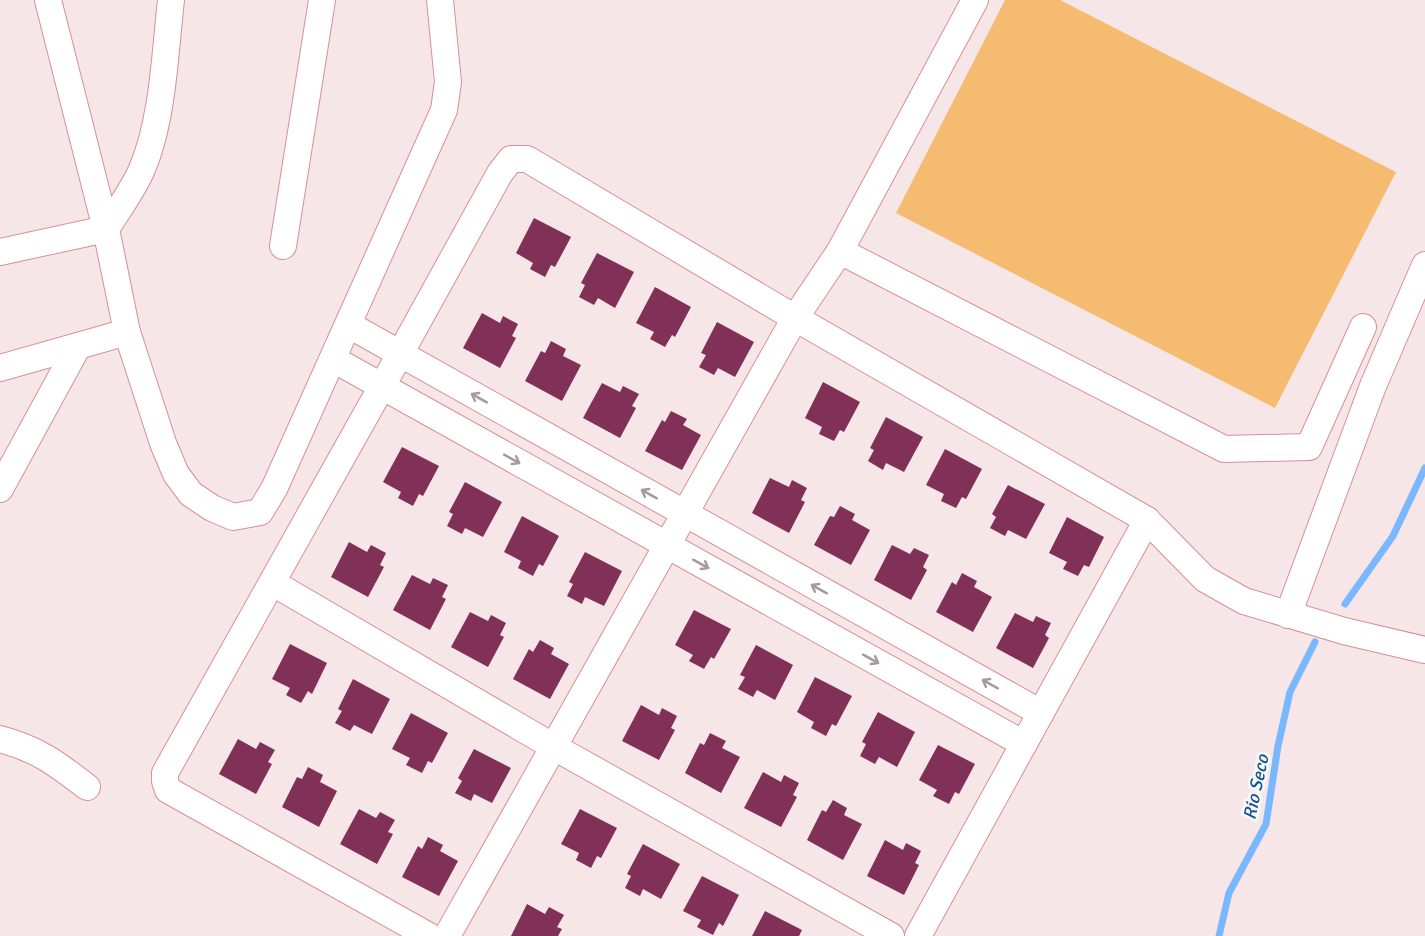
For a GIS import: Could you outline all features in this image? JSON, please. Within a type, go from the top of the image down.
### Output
[{"type":"street","points":[[48,0],[106,229],[127,332],[164,443],[176,474],[191,494],[212,508],[233,517],[260,512],[274,489],[444,111],[448,82],[440,0]]},
{"type":"street","points":[[0,252],[106,229],[141,172],[151,146],[156,124],[171,0]]},
{"type":"street","points":[[283,246],[322,0]]},
{"type":"street","points":[[447,936],[795,318],[840,251],[975,0]]},
{"type":"street","points":[[429,936],[168,790],[165,773],[273,583],[500,172],[511,159],[527,159],[795,318],[1147,520],[1205,579],[1244,601],[1344,631],[1425,650]]},
{"type":"street","points":[[840,251],[1224,449],[1308,447],[1363,327]]},
{"type":"street","points":[[1299,618],[1373,386],[1425,265]]},
{"type":"street","points":[[349,325],[1041,713]]},
{"type":"street","points":[[0,368],[127,332]]},
{"type":"street","points":[[0,489],[78,346]]},
{"type":"street","points":[[333,359],[1024,744]]},
{"type":"street","points":[[918,936],[1147,520]]},
{"type":"street","points":[[273,583],[554,747],[891,936]]},
{"type":"street","points":[[0,740],[24,746],[47,757],[87,787]]},
{"type":"shaded area","points":[[1005,0],[1060,0],[1396,172],[1275,408],[896,213]]},
{"type":"building","points":[[534,218],[571,237],[555,267],[551,265],[545,277],[530,269],[533,263],[516,253]]},
{"type":"building","points":[[597,253],[634,272],[615,308],[598,298],[594,305],[579,297],[585,285],[581,283]]},
{"type":"building","points":[[655,287],[691,307],[675,337],[672,335],[665,347],[650,339],[654,332],[636,323]]},
{"type":"building","points":[[482,313],[500,323],[503,316],[518,324],[512,336],[516,338],[500,368],[463,348]]},
{"type":"building","points":[[717,322],[754,342],[735,377],[718,368],[714,375],[699,367],[706,355],[701,353]]},
{"type":"building","points":[[551,341],[566,349],[563,356],[581,365],[562,401],[525,381],[541,351],[545,353]]},
{"type":"building","points":[[823,382],[860,402],[844,432],[840,430],[834,441],[819,434],[822,427],[805,418]]},
{"type":"building","points":[[602,383],[620,392],[623,386],[639,394],[632,406],[636,408],[620,438],[583,418]]},
{"type":"building","points":[[671,411],[687,419],[683,425],[701,435],[682,470],[645,451],[662,420],[665,422]]},
{"type":"building","points":[[886,417],[923,437],[904,472],[886,463],[883,470],[868,461],[874,450],[870,448]]},
{"type":"building","points":[[402,447],[439,466],[423,496],[419,494],[413,506],[398,498],[401,492],[383,482]]},
{"type":"building","points":[[945,449],[982,469],[966,499],[962,497],[956,508],[941,501],[944,494],[926,485]]},
{"type":"building","points":[[770,478],[789,487],[792,480],[807,488],[801,500],[805,502],[789,533],[752,513]]},
{"type":"building","points":[[465,482],[502,502],[483,537],[465,528],[462,534],[447,526],[453,514],[449,512]]},
{"type":"building","points":[[1008,485],[1045,504],[1026,539],[1008,530],[1005,536],[990,528],[996,517],[992,514]]},
{"type":"building","points":[[840,506],[855,514],[852,520],[870,530],[851,565],[814,545],[830,516],[834,517]]},
{"type":"building","points":[[522,516],[559,536],[543,566],[539,564],[533,576],[518,568],[521,561],[504,552]]},
{"type":"building","points":[[1067,517],[1104,537],[1089,567],[1084,565],[1078,576],[1063,569],[1067,562],[1049,553]]},
{"type":"building","points":[[349,542],[367,552],[371,545],[386,553],[380,565],[384,567],[368,597],[331,577]]},
{"type":"building","points":[[892,545],[910,554],[914,548],[929,555],[923,567],[927,570],[911,600],[874,580]]},
{"type":"building","points":[[585,552],[622,571],[604,606],[585,597],[582,604],[567,596],[573,584],[569,582]]},
{"type":"building","points":[[962,573],[977,581],[974,587],[992,597],[973,632],[936,612],[952,582],[956,585]]},
{"type":"building","points":[[412,575],[430,584],[433,578],[448,585],[442,597],[446,599],[430,630],[393,610]]},
{"type":"building","points":[[694,610],[731,629],[714,659],[711,657],[704,669],[689,661],[693,655],[675,645]]},
{"type":"building","points":[[470,612],[488,621],[491,615],[506,623],[500,635],[504,637],[488,667],[451,647]]},
{"type":"building","points":[[1015,613],[1033,622],[1036,616],[1051,623],[1045,635],[1049,638],[1033,668],[996,648]]},
{"type":"building","points":[[540,640],[554,648],[551,654],[569,664],[550,699],[513,679],[529,649],[533,652]]},
{"type":"building","points":[[290,644],[327,663],[312,694],[308,691],[301,703],[286,695],[290,688],[272,679]]},
{"type":"building","points":[[756,645],[793,665],[775,700],[757,690],[753,697],[738,689],[745,677],[740,675]]},
{"type":"building","points":[[815,677],[852,696],[836,726],[832,724],[826,736],[811,728],[814,722],[797,712]]},
{"type":"building","points":[[353,679],[390,699],[372,734],[354,725],[350,731],[335,723],[342,711],[338,709]]},
{"type":"building","points":[[641,705],[659,715],[662,708],[677,716],[671,728],[675,730],[659,760],[622,741]]},
{"type":"building","points":[[878,712],[915,732],[897,767],[879,757],[875,764],[860,756],[866,744],[862,742]]},
{"type":"building","points":[[411,713],[448,733],[432,763],[428,761],[422,773],[406,765],[410,758],[392,749]]},
{"type":"building","points":[[710,733],[726,741],[722,748],[740,757],[721,793],[685,773],[700,743],[704,745]]},
{"type":"building","points":[[238,739],[256,749],[260,742],[275,750],[268,762],[272,764],[256,794],[219,774]]},
{"type":"building","points":[[938,745],[975,764],[959,794],[955,792],[949,804],[933,796],[937,790],[919,780]]},
{"type":"building","points":[[474,749],[511,768],[492,803],[474,794],[471,801],[455,793],[462,781],[458,778]]},
{"type":"building","points":[[308,767],[323,775],[320,782],[337,791],[319,827],[282,807],[297,777],[302,779]]},
{"type":"building","points":[[763,772],[781,782],[784,775],[799,783],[793,795],[797,797],[781,827],[744,808]]},
{"type":"building","points":[[833,800],[847,808],[844,815],[862,824],[843,860],[807,840],[822,810],[826,812]]},
{"type":"building","points":[[359,809],[376,818],[380,812],[395,820],[388,832],[393,834],[377,864],[340,844]]},
{"type":"building","points":[[580,809],[617,828],[601,858],[597,856],[591,868],[576,860],[579,853],[561,844]]},
{"type":"building","points":[[428,837],[443,845],[440,851],[458,861],[439,896],[402,877],[418,846],[422,849]]},
{"type":"building","points":[[885,840],[903,850],[906,843],[921,851],[915,863],[919,865],[904,895],[867,876]]},
{"type":"building","points":[[643,844],[680,864],[661,899],[643,889],[640,896],[625,888],[631,876],[627,874]]},
{"type":"building","points":[[702,876],[739,895],[723,926],[719,923],[713,935],[697,927],[701,920],[683,911]]},
{"type":"building","points":[[527,904],[545,914],[549,907],[564,915],[557,927],[562,929],[558,936],[511,936]]},
{"type":"building","points":[[765,911],[802,930],[799,936],[752,936]]},
{"type":"waterway","name":"Rio Seco","points":[[1345,604],[1393,536],[1425,468]]},
{"type":"waterway","name":"Rio Seco","points":[[1219,936],[1229,893],[1266,824],[1278,746],[1290,692],[1315,642]]}]
